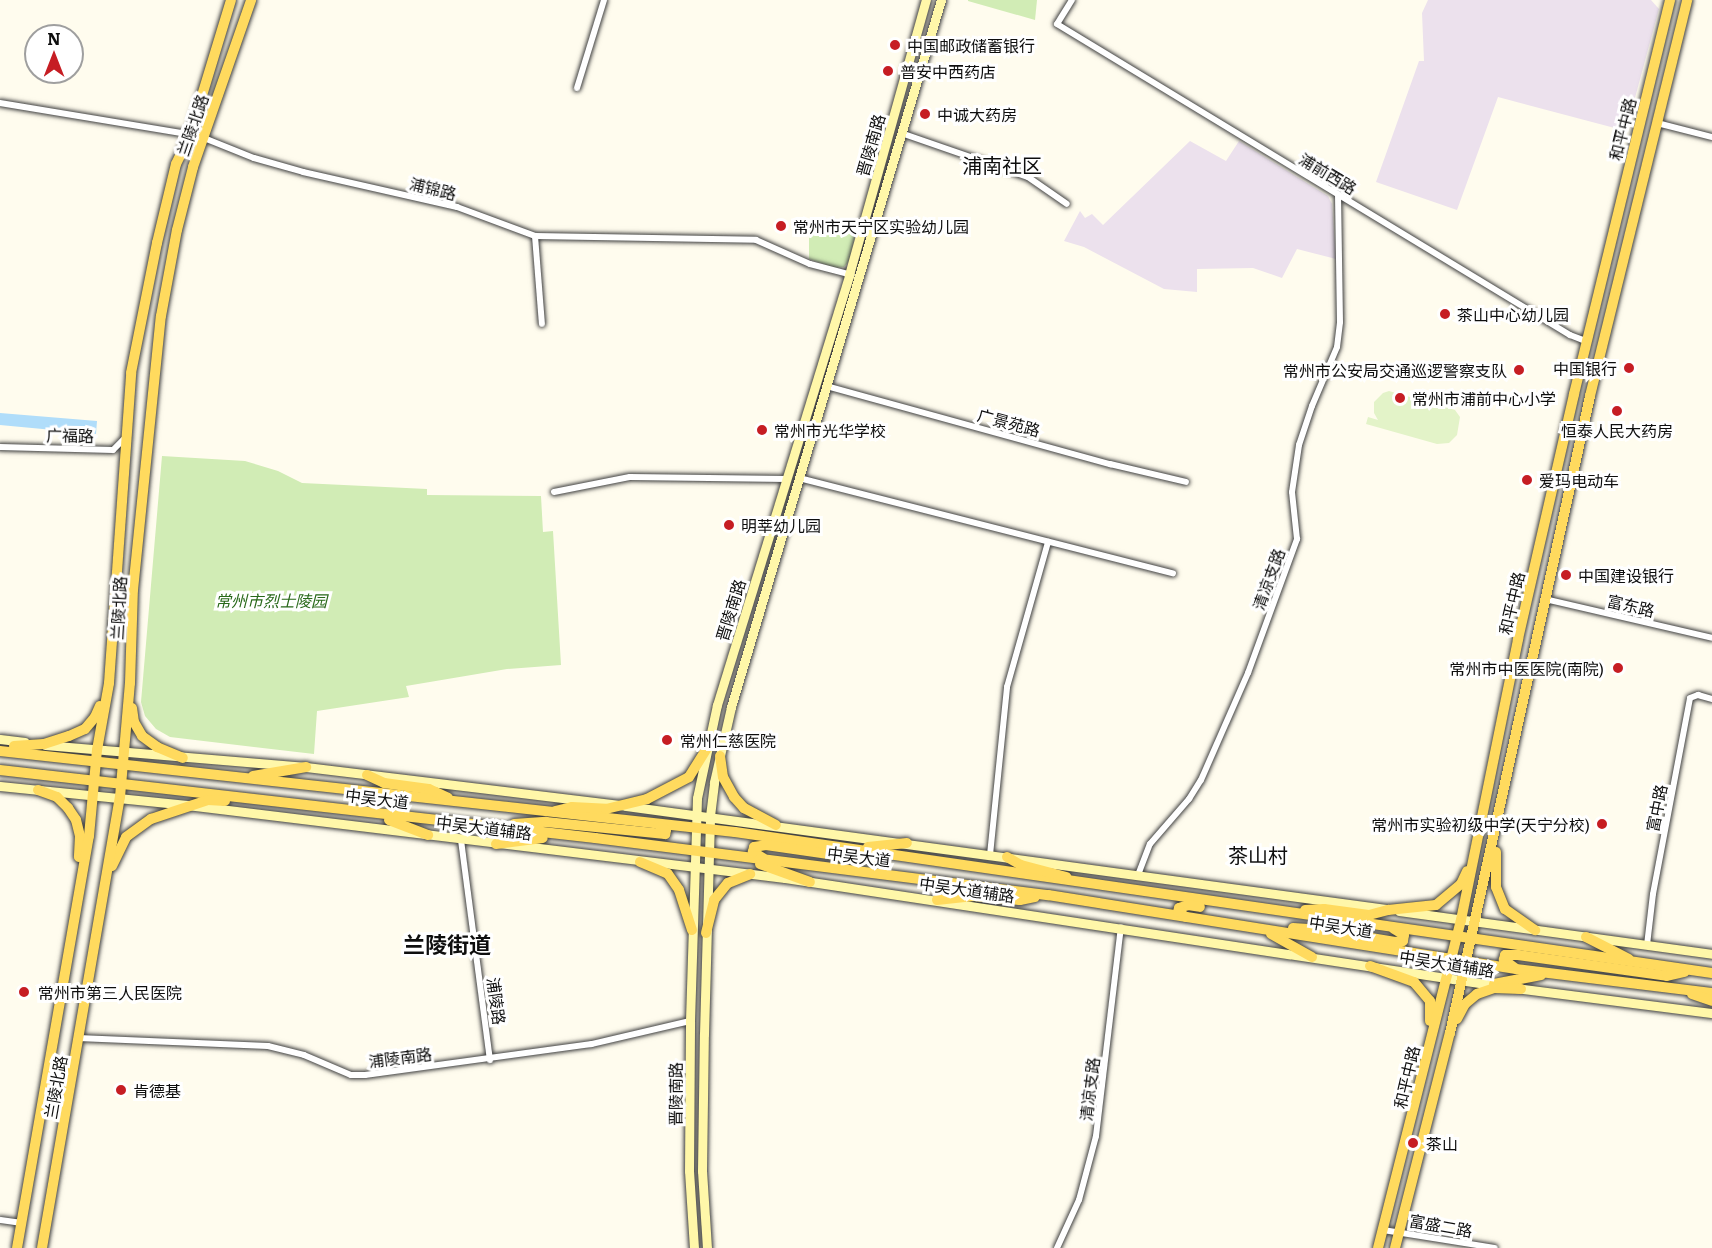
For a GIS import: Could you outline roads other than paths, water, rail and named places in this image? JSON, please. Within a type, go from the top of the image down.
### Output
[{"type":"main road","name":"兰陵北路","points":[[17,1248],[74,934],[78,884],[89,836],[97,750],[108,683],[131,374],[157,243],[176,164],[190,135],[231,0]]},
{"type":"main road","name":"兰陵北路","points":[[42,1248],[120,798],[130,683],[133,590],[161,316],[177,230],[204,138],[251,0]]},
{"type":"main road","name":"晋陵南路","points":[[707,1248],[702,1171],[706,933],[710,816],[720,756],[731,707],[826,386],[926,0]]},
{"type":"main road","name":"晋陵南路","points":[[694,1248],[689,1171],[693,868],[695,814],[706,750],[717,705],[786,479],[901,133],[941,0]]},
{"type":"main road","name":"和平中路","points":[[1378,1248],[1461,920],[1518,639],[1586,340],[1670,0]]},
{"type":"main road","name":"和平中路","points":[[1395,1248],[1472,938],[1598,359],[1687,0]]},
{"type":"main road","points":[[0,745],[26,747],[44,744],[85,729],[95,717],[108,683]]},
{"type":"main road","points":[[130,683],[134,722],[142,736],[157,747],[183,758]]},
{"type":"main road","points":[[0,739],[183,758],[306,767],[695,814],[1712,954]]},
{"type":"main road","points":[[548,813],[572,807],[606,809],[626,806],[647,799],[689,777],[706,750]]},
{"type":"main road","name":"中吴大道","points":[[0,751],[854,848],[1089,885],[1712,973]]},
{"type":"main road","points":[[40,774],[59,771],[59,765],[47,756]]},
{"type":"main road","points":[[720,756],[723,777],[734,797],[744,808],[776,825]]},
{"type":"main road","points":[[241,778],[306,767]]},
{"type":"main road","name":"中吴大道","points":[[1,770],[595,838],[1048,895],[1516,969],[1709,992]]},
{"type":"main road","points":[[168,788],[158,779],[158,774],[169,770]]},
{"type":"main road","points":[[368,774],[384,783],[429,789],[459,803]]},
{"type":"main road","name":"中吴大道辅路","points":[[0,786],[187,805],[750,874],[1121,927],[1521,989],[1712,1013]]},
{"type":"main road","points":[[38,790],[57,797],[76,820],[80,836],[78,884]]},
{"type":"main road","points":[[106,876],[126,837],[137,827],[187,805],[208,800],[242,802],[265,799]]},
{"type":"main road","points":[[345,809],[364,816],[397,821],[428,835]]},
{"type":"main road","points":[[487,826],[546,822],[665,834],[666,830],[659,825]]},
{"type":"main road","points":[[1495,835],[1496,887],[1505,909],[1535,930]]},
{"type":"main road","points":[[496,844],[538,837],[581,842],[595,838]]},
{"type":"main road","points":[[854,848],[907,843]]},
{"type":"main road","points":[[767,860],[753,852],[754,847],[766,845],[856,858],[904,856]]},
{"type":"main road","points":[[1279,911],[1324,909],[1369,915],[1388,910],[1436,905],[1461,885],[1477,849]]},
{"type":"main road","points":[[743,857],[810,882]]},
{"type":"main road","points":[[1006,857],[1021,865],[1041,868],[1089,885]]},
{"type":"main road","points":[[640,862],[668,874],[679,890],[692,930]]},
{"type":"main road","points":[[706,933],[714,900],[728,883],[750,874]]},
{"type":"main road","points":[[1013,891],[1055,890],[1129,902],[1138,900],[1139,896],[1131,891]]},
{"type":"main road","points":[[937,900],[974,896],[1020,900],[1048,895]]},
{"type":"main road","points":[[1189,918],[1178,912],[1179,908],[1188,905],[1260,915],[1320,917]]},
{"type":"main road","points":[[1236,925],[1323,930],[1395,942],[1403,941],[1404,935],[1390,926]]},
{"type":"main road","points":[[1263,930],[1312,957]]},
{"type":"main road","points":[[1586,937],[1635,962]]},
{"type":"main road","points":[[1516,969],[1504,960],[1505,956],[1518,955],[1666,976],[1694,971]]},
{"type":"main road","points":[[1370,966],[1414,982],[1430,1001],[1426,1056]]},
{"type":"main road","points":[[1491,984],[1551,973]]},
{"type":"main road","points":[[1450,1033],[1465,1004],[1477,994],[1494,988],[1521,989]]},
{"type":"main road","points":[[1681,989],[1712,1001]]},
{"type":"street","points":[[577,87],[604,0]]},
{"type":"street","name":"浦前西路","points":[[1072,0],[1057,24],[1570,335],[1586,340]]},
{"type":"street","name":"浦锦路","points":[[0,103],[204,138],[254,158],[303,172],[457,207],[535,236],[756,240],[810,264],[854,276]]},
{"type":"street","points":[[1657,123],[1712,137]]},
{"type":"street","points":[[901,133],[1029,177],[1067,204]]},
{"type":"street","name":"清凉支路","points":[[1138,875],[1150,844],[1189,799],[1201,780],[1248,673],[1297,539],[1292,492],[1299,445],[1312,406],[1337,347],[1340,322],[1338,194]]},
{"type":"street","points":[[535,236],[542,324]]},
{"type":"street","name":"广景苑路","points":[[826,386],[1110,464],[1186,482]]},
{"type":"street","name":"广福路","points":[[0,447],[114,450],[122,444],[128,430]]},
{"type":"street","points":[[114,450],[121,457],[124,467]]},
{"type":"street","points":[[554,492],[630,477],[786,479]]},
{"type":"street","points":[[799,478],[1173,573]]},
{"type":"street","points":[[990,855],[1007,687],[1048,542]]},
{"type":"street","name":"富东路","points":[[1545,598],[1712,638]]},
{"type":"street","name":"富中路","points":[[1647,945],[1653,894],[1690,698],[1698,695],[1712,699]]},
{"type":"street","name":"浦陵路","points":[[461,840],[490,1060]]},
{"type":"street","name":"清凉支路","points":[[1057,1248],[1079,1200],[1096,1136],[1121,927]]},
{"type":"street","name":"浦陵南路","points":[[78,1038],[268,1046],[304,1055],[351,1075],[490,1060],[592,1044],[690,1021]]},
{"type":"street","points":[[0,1220],[21,1223]]},
{"type":"street","name":"富盛二路","points":[[1383,1230],[1495,1248]]},
{"type":"water","points":[[0,413],[97,421],[96,434],[0,425]]},
{"type":"place","name":"中国邮政储蓄银行","points":[[895,45]]},
{"type":"place","name":"普安中西药店","points":[[888,71]]},
{"type":"place","name":"中诚大药房","points":[[925,114]]},
{"type":"place","name":"常州市天宁区实验幼儿园","points":[[781,226]]},
{"type":"place","name":"茶山中心幼儿园","points":[[1445,314]]},
{"type":"place","name":"中国银行","points":[[1629,368]]},
{"type":"place","name":"常州市公安局交通巡逻警察支队","points":[[1519,370]]},
{"type":"place","name":"常州市浦前中心小学","points":[[1400,398]]},
{"type":"place","name":"恒泰人民大药房","points":[[1617,411]]},
{"type":"place","name":"常州市光华学校","points":[[762,430]]},
{"type":"place","name":"爱玛电动车","points":[[1527,480]]},
{"type":"place","name":"明莘幼儿园","points":[[729,525]]},
{"type":"place","name":"中国建设银行","points":[[1566,575]]},
{"type":"place","name":"常州市中医医院(南院)","points":[[1618,668]]},
{"type":"place","name":"常州仁慈医院","points":[[667,740]]},
{"type":"place","name":"常州市实验初级中学(天宁分校)","points":[[1602,824]]},
{"type":"place","name":"常州市第三人民医院","points":[[24,992]]},
{"type":"place","name":"肯德基","points":[[121,1090]]},
{"type":"place","name":"茶山","points":[[1413,1143]]},
{"type":"district","name":"浦南社区","points":[[1002,164]]},
{"type":"district","name":"茶山村","points":[[1258,854]]},
{"type":"district","name":"兰陵街道","points":[[447,944]]},
{"type":"park label","name":"常州市烈士陵园","points":[[271,600]]}]
